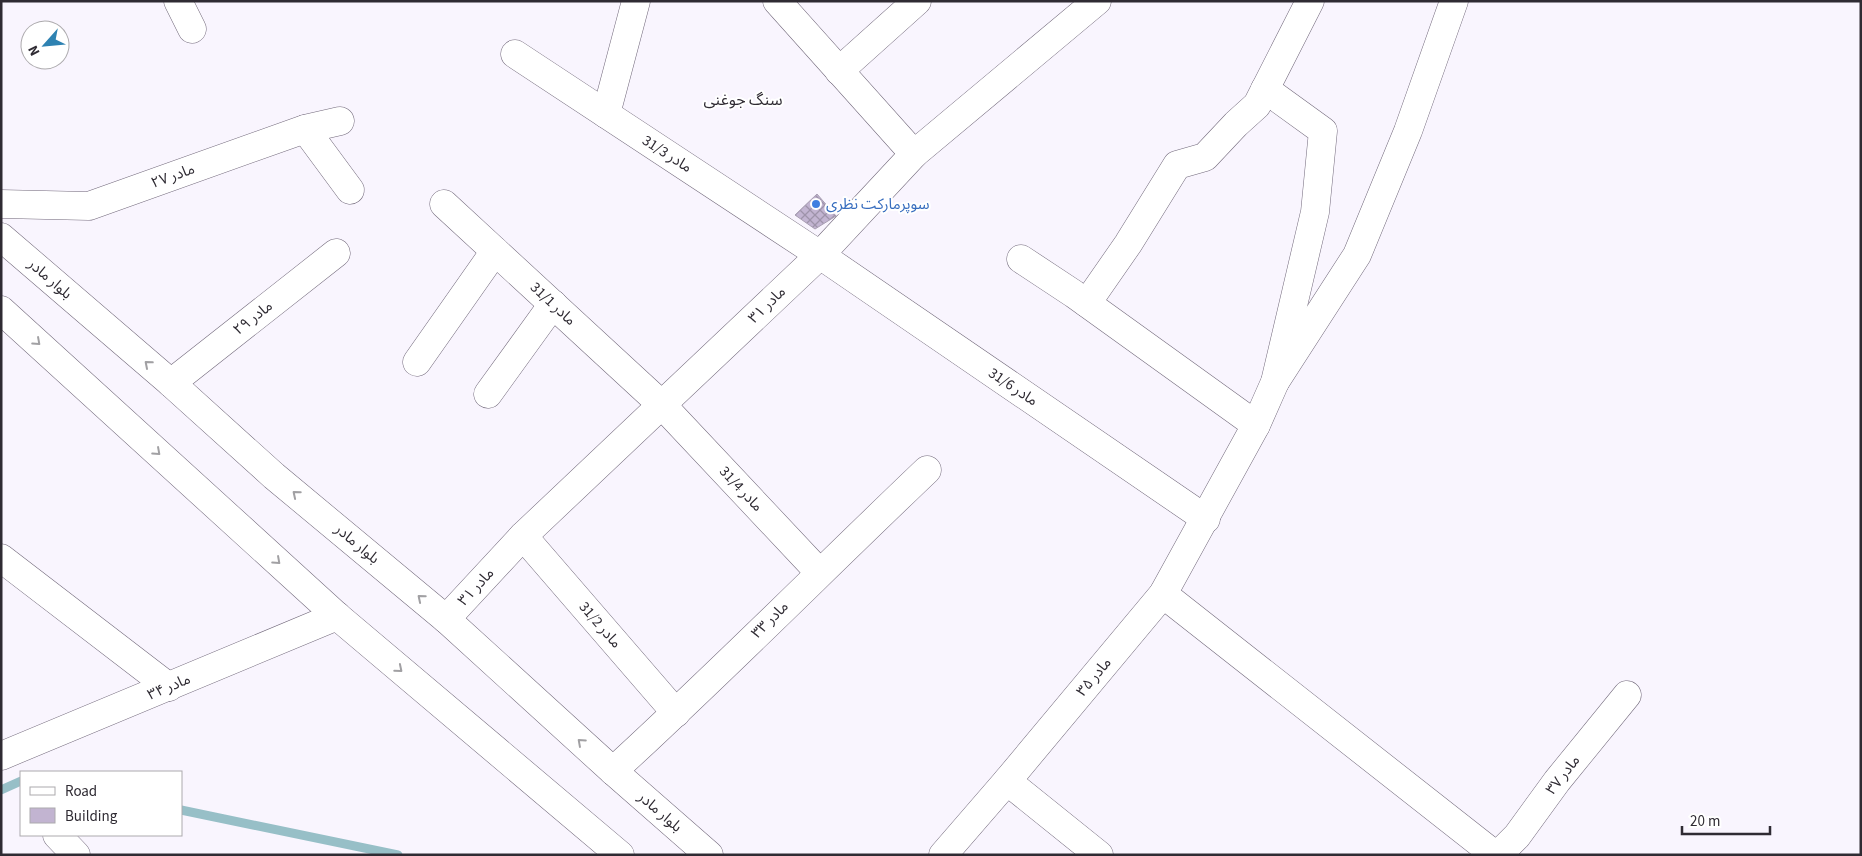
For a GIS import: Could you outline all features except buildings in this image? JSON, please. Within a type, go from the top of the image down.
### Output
[{"type":"street","points":[[178,1],[192,29]]},
{"type":"street","points":[[606,114],[636,1]]},
{"type":"street","points":[[777,1],[914,154]]},
{"type":"street","points":[[839,72],[918,1]]},
{"type":"street","name":"مادر ۳۱","points":[[446,619],[523,536],[820,254],[914,154],[1097,1]]},
{"type":"street","points":[[1087,303],[1128,244],[1177,165],[1205,157],[1236,124],[1257,106],[1310,1]]},
{"type":"street","points":[[1275,382],[1357,255],[1408,131],[1454,1]]},
{"type":"street","name":"مادر 31/3","points":[[515,54],[820,254]]},
{"type":"street","points":[[1265,89],[1323,131],[1315,212],[1275,382]]},
{"type":"street","name":"مادر ۲۷","points":[[1,204],[88,206],[305,129],[340,121]]},
{"type":"street","points":[[305,129],[350,190]]},
{"type":"street","name":"مادر 31/1","points":[[444,204],[662,405]]},
{"type":"street","name":"بلوار مادر","points":[[1,237],[274,476],[446,619],[613,771],[710,855]]},
{"type":"street","points":[[417,362],[495,250]]},
{"type":"street","name":"مادر ۲۹","points":[[170,383],[336,253]]},
{"type":"street","name":"مادر 31/6","points":[[820,254],[1206,519]]},
{"type":"street","points":[[1021,259],[1087,303],[1256,425]]},
{"type":"street","points":[[488,394],[553,304]]},
{"type":"street","points":[[1,310],[337,616],[620,855]]},
{"type":"street","name":"مادر ۳۵","points":[[943,855],[1163,594],[1206,519],[1256,425],[1275,382]]},
{"type":"street","name":"مادر 31/4","points":[[662,405],[819,572]]},
{"type":"street","name":"مادر ۳۳","points":[[613,771],[676,713],[819,572],[927,470]]},
{"type":"street","name":"مادر 31/2","points":[[523,536],[676,713]]},
{"type":"street","points":[[1,558],[169,687]]},
{"type":"street","points":[[1163,594],[1496,855]]},
{"type":"street","name":"مادر ۳۴","points":[[1,756],[337,616]]},
{"type":"street","name":"مادر ۳۷","points":[[1496,855],[1517,836],[1557,782],[1627,695]]},
{"type":"street","points":[[1007,781],[1099,855]]},
{"type":"street","points":[[58,836],[76,855]]},
{"type":"waterway","points":[[1,790],[20,781]]},
{"type":"waterway","points":[[182,810],[398,855]]},
{"type":"place","name":"سوپرمارکت نظری","points":[[816,204]]},
{"type":"district","name":"سنگ جوغنی","points":[[743,100]]}]
